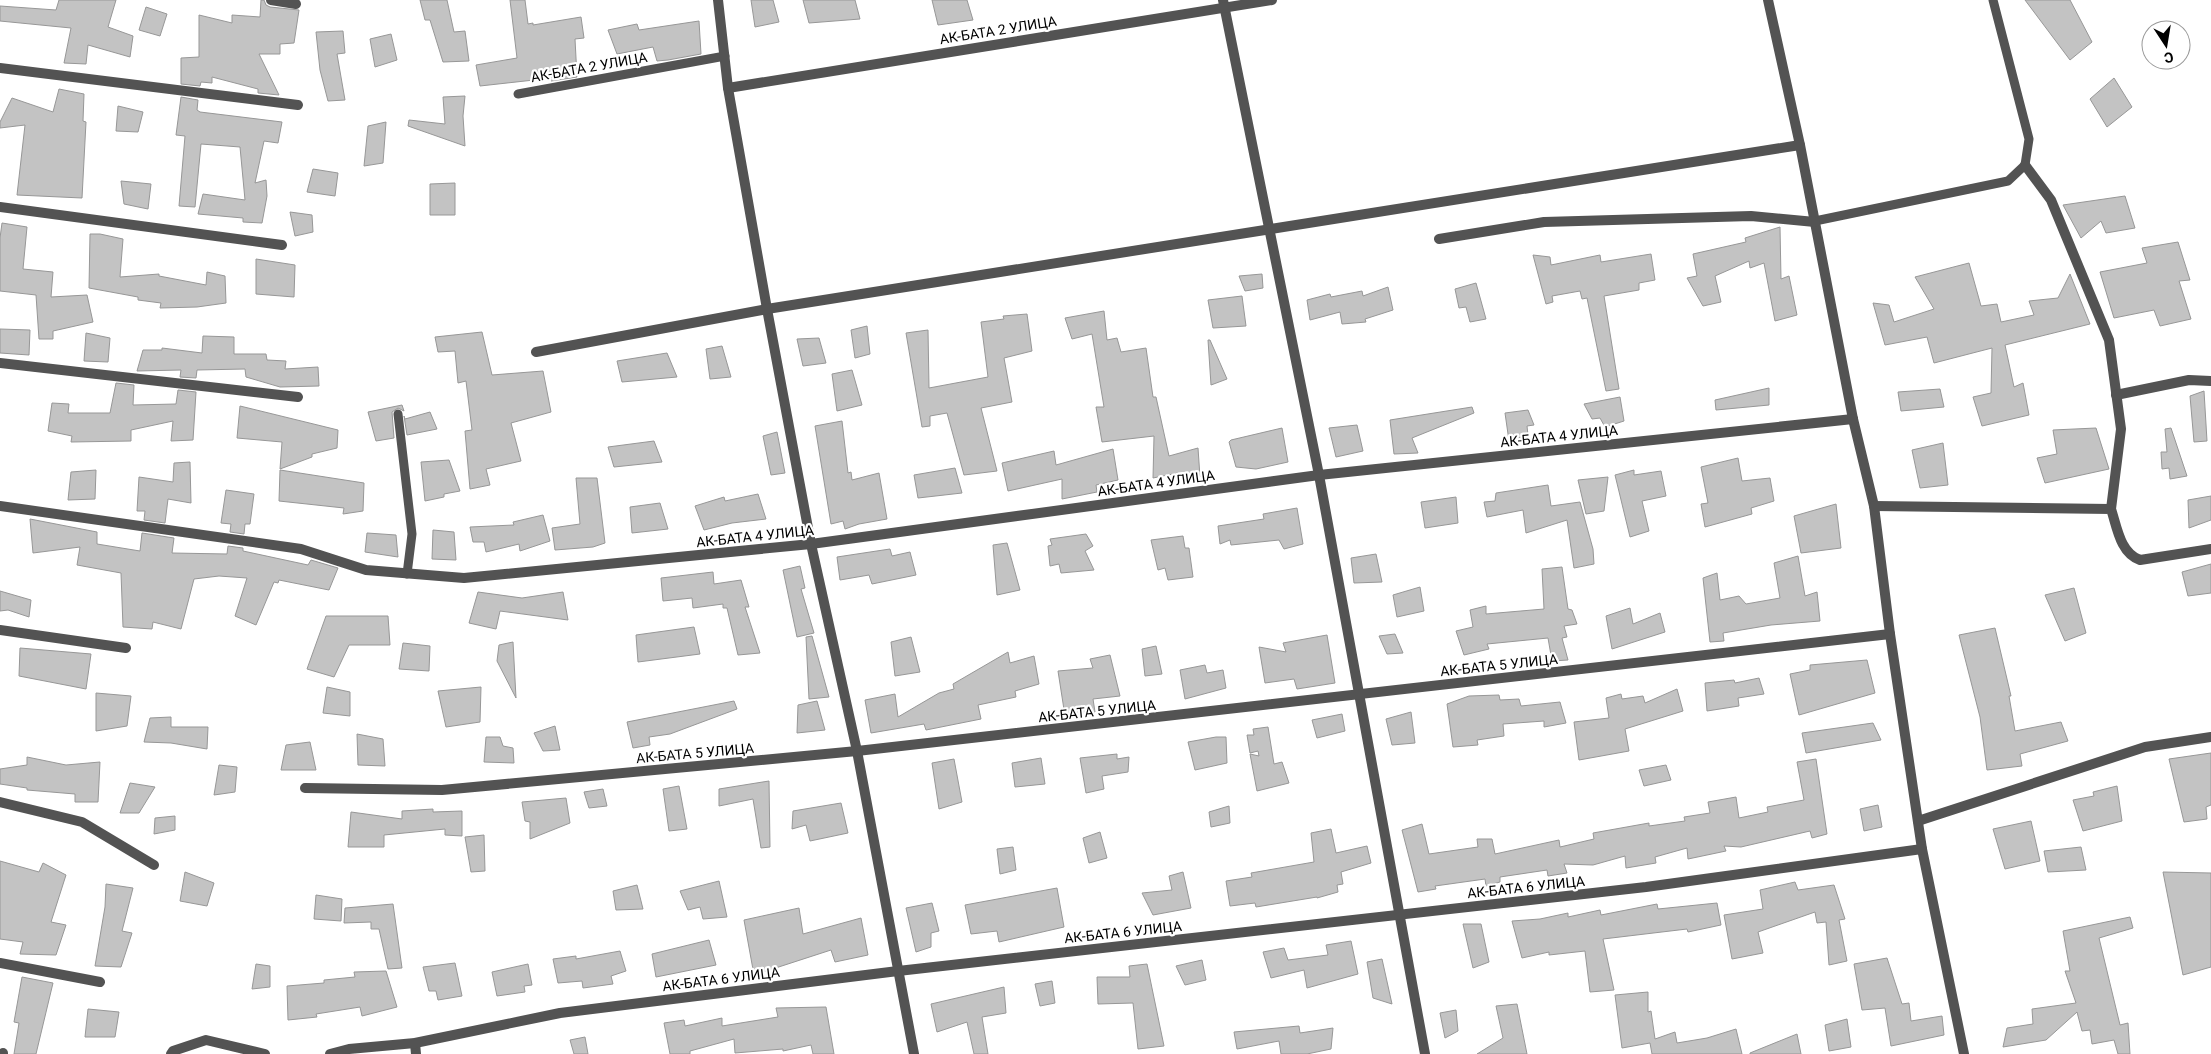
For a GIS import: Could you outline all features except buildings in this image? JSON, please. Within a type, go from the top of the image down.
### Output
[{"type":"street","points":[[271,0],[296,4]]},
{"type":"street","points":[[718,0],[728,88],[767,310],[811,544],[857,752],[914,1054]]},
{"type":"street","name":"АК-БАТА 2 УЛИЦА","points":[[728,88],[1224,4],[1272,0]]},
{"type":"street","points":[[1768,0],[1800,145],[1853,419],[1874,506],[1890,634],[1922,849],[1964,1054]]},
{"type":"street","points":[[1224,4],[1319,475],[1424,1054]]},
{"type":"street","points":[[0,68],[298,105]]},
{"type":"street","points":[[536,352],[767,310],[1270,228],[1800,145]]},
{"type":"street","points":[[2025,165],[2051,200],[2109,340],[2121,429],[2111,509],[2124,546],[2130,556],[2140,560],[2211,549]]},
{"type":"street","points":[[0,207],[282,245]]},
{"type":"street","points":[[1439,239],[1544,222],[1751,216],[1815,222]]},
{"type":"street","points":[[0,363],[298,397]]},
{"type":"street","points":[[2116,395],[2189,380],[2211,382]]},
{"type":"street","name":"АК-БАТА 4 УЛИЦА","points":[[0,506],[301,549],[366,570],[464,578],[811,544],[1319,475],[1853,419]]},
{"type":"street","points":[[1874,506],[2111,509]]},
{"type":"street","points":[[0,630],[126,648]]},
{"type":"street","name":"АК-БАТА 5 УЛИЦА","points":[[305,788],[442,790],[857,752],[1890,634]]},
{"type":"street","points":[[1918,820],[2145,748],[2211,737]]},
{"type":"street","points":[[0,802],[82,822],[154,865]]},
{"type":"street","name":"АК-БАТА 6 УЛИЦА","points":[[330,1054],[349,1049],[415,1043],[560,1013],[898,971],[1646,887],[1922,849]]},
{"type":"street","points":[[0,963],[100,982]]},
{"type":"street","points":[[170,1054],[173,1051],[206,1040],[265,1054]]},
{"type":"street","points":[[415,1043],[416,1054]]},
{"type":"lane","points":[[1815,222],[2008,181],[2025,165],[2029,139],[1993,0]]},
{"type":"lane","name":"АК-БАТА 2 УЛИЦА","points":[[518,94],[725,56]]},
{"type":"lane","points":[[398,414],[412,534],[407,574]]}]
